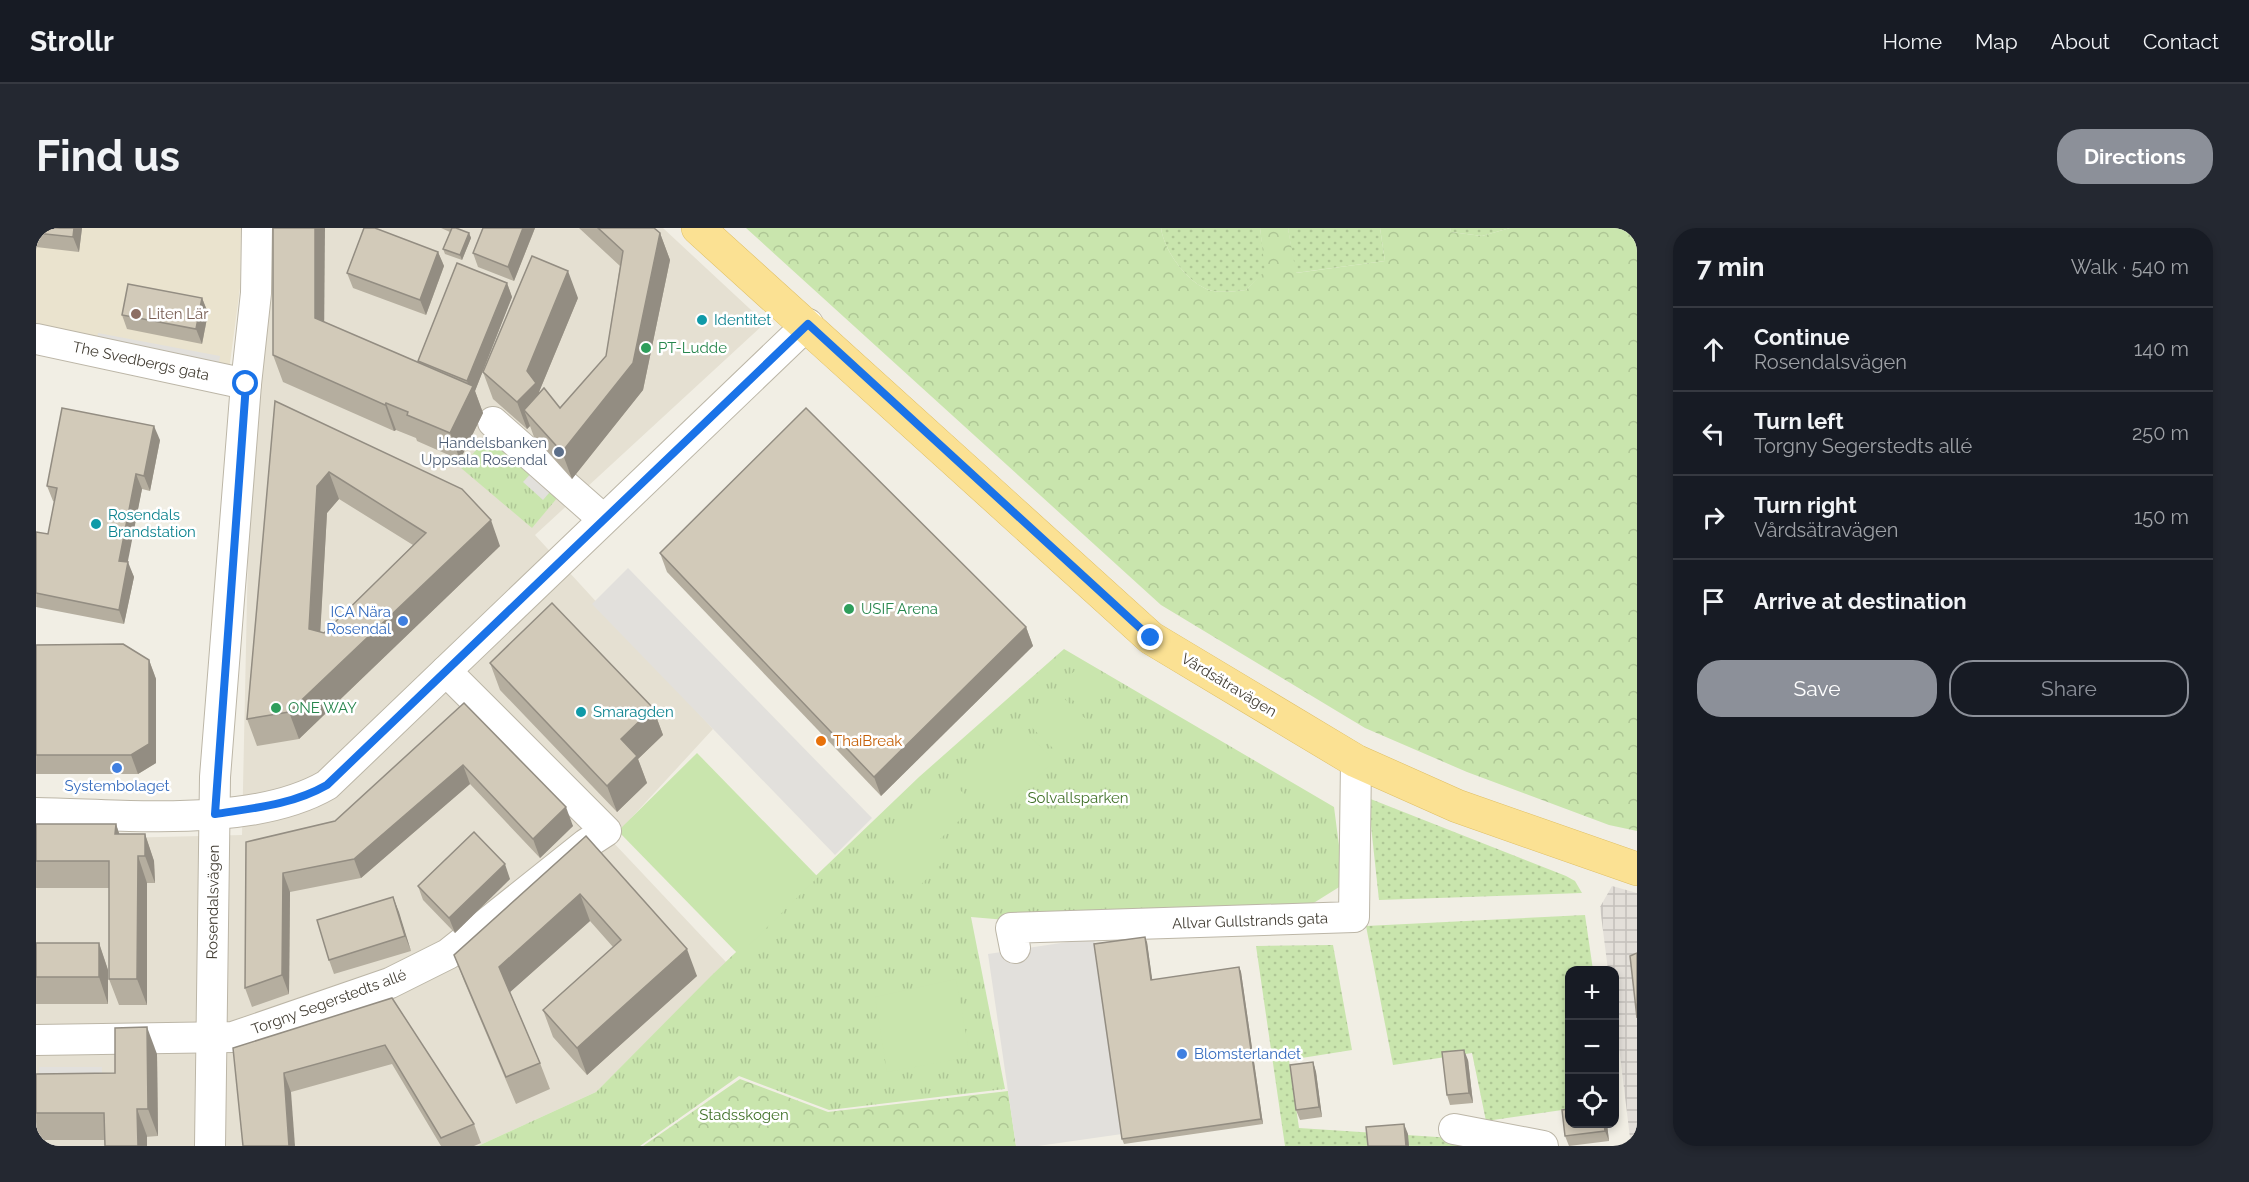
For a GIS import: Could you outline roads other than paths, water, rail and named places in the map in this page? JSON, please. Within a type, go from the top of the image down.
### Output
[{"type":"main road","name":"Vårdsätravägen","points":[[698,228],[808,324],[1151,638],[1356,761],[1457,806],[1637,869]]},
{"type":"street","name":"Rosendalsvägen","points":[[210,1146],[215,814],[246,384],[256,293],[256,228]]},
{"type":"street","points":[[36,813],[215,814],[284,804],[307,796],[327,785],[808,324]]},
{"type":"street","name":"The Svedbergs gata","points":[[36,339],[246,384]]},
{"type":"street","points":[[493,422],[603,519]]},
{"type":"street","name":"Torgny Segerstedts allé","points":[[212,1038],[232,1037],[390,983],[448,954],[586,844],[606,831],[446,671]]},
{"type":"street","name":"Allvar Gullstrands gata","points":[[1014,948],[1011,928],[1354,918],[1356,761]]},
{"type":"street","points":[[36,1040],[212,1038]]},
{"type":"street","points":[[1454,1129],[1543,1146]]},
{"type":"place","name":"Liten Lär","points":[[136,314]]},
{"type":"place","name":"Identitet","points":[[702,320]]},
{"type":"place","name":"PT-Ludde","points":[[646,348]]},
{"type":"place","name":"Handelsbanken Uppsala Rosendal","points":[[559,452]]},
{"type":"place","name":"Rosendals Brandstation","points":[[96,524]]},
{"type":"place","name":"USIF Arena","points":[[849,609]]},
{"type":"place","name":"ICA Nära Rosendal","points":[[403,621]]},
{"type":"place","name":"ONE WAY","points":[[276,708]]},
{"type":"place","name":"Smaragden","points":[[581,712]]},
{"type":"place","name":"ThaiBreak","points":[[821,741]]},
{"type":"place","name":"Systembolaget","points":[[117,768]]},
{"type":"place","name":"Blomsterlandet","points":[[1182,1054]]},
{"type":"park label","name":"Solvallsparken","points":[[1078,798]]},
{"type":"park label","name":"Stadsskogen","points":[[744,1115]]}]
